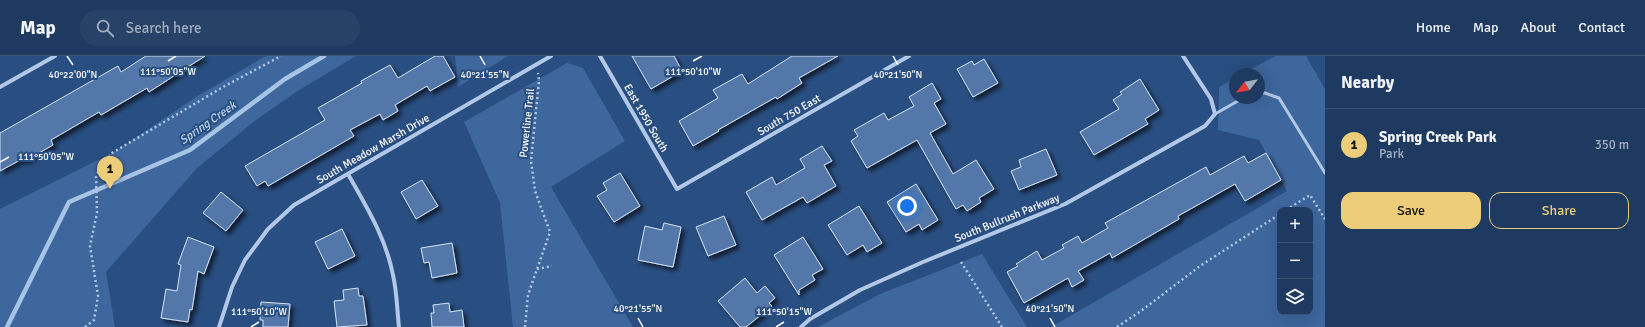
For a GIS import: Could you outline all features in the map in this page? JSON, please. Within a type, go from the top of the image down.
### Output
[{"type":"street","points":[[0,87],[55,56]]},
{"type":"street","name":"South Meadow Marsh Drive","points":[[219,327],[232,287],[245,260],[268,229],[294,205],[550,56]]},
{"type":"street","name":"East 1950 South","points":[[600,56],[677,190]]},
{"type":"street","name":"South 750 East","points":[[677,190],[910,56]]},
{"type":"street","points":[[1183,56],[1211,99],[1215,114]]},
{"type":"street","name":"South Bullrush Parkway","points":[[801,327],[810,319],[860,290],[922,262],[1065,204],[1204,126],[1215,114]]},
{"type":"street","points":[[348,174],[383,240],[393,275],[399,327]]},
{"type":"lane","points":[[1265,93],[1278,98],[1325,173]]},
{"type":"lane","points":[[1215,114],[1232,104]]},
{"type":"path","points":[[85,327],[94,320],[98,296],[90,246],[96,213],[96,175],[112,153],[223,87],[281,56]]},
{"type":"path","name":"Powerline Trail","points":[[525,327],[528,295],[550,232],[535,191],[531,161],[539,81]]},
{"type":"path","points":[[1291,207],[1310,195],[1325,219]]},
{"type":"path","points":[[1117,327],[1141,311],[1200,266],[1277,216]]},
{"type":"path","points":[[961,262],[1002,327]]},
{"type":"path","points":[[536,270],[552,266]]},
{"type":"shaded area","points":[[266,56],[356,56],[296,92],[256,120],[197,168],[106,272],[115,327],[0,327],[0,209],[116,151],[196,97]]},
{"type":"shaded area","points":[[455,56],[508,56],[458,87]]},
{"type":"shaded area","points":[[1276,56],[1306,56],[1325,89],[1325,327],[1051,327],[1287,191],[1259,140],[1218,130],[1219,87],[1229,81],[1229,104],[1265,104],[1265,68],[1253,68]]},
{"type":"shaded area","points":[[567,63],[583,68],[625,141],[551,187],[633,327],[513,327],[500,203],[464,122]]},
{"type":"shaded area","points":[[982,254],[1027,327],[818,327],[880,294]]},
{"type":"building","points":[[146,56],[205,56],[149,92],[147,88],[101,115],[99,112],[51,140],[53,145],[25,161],[24,158],[0,171],[0,133],[118,66],[121,72]]},
{"type":"building","points":[[435,56],[443,56],[455,77],[430,91],[427,86],[395,105],[398,111],[383,120],[380,114],[350,130],[354,136],[268,186],[265,181],[257,186],[245,166],[325,120],[318,108],[390,65],[398,78]]},
{"type":"building","points":[[632,56],[674,56],[682,71],[651,89]]},
{"type":"building","points":[[792,56],[838,56],[799,78],[802,83],[777,99],[776,97],[693,146],[679,121],[718,98],[713,90],[742,74],[748,84]]},
{"type":"building","points":[[984,59],[998,83],[973,97],[957,69],[972,61],[974,65]]},
{"type":"building","points":[[1140,79],[1159,110],[1145,119],[1148,124],[1094,155],[1080,132],[1119,109],[1113,100],[1122,94],[1120,92]]},
{"type":"building","points":[[932,83],[941,99],[934,103],[946,124],[930,133],[953,174],[976,160],[994,189],[979,198],[981,202],[967,211],[963,205],[956,209],[917,140],[867,168],[851,141],[858,136],[854,130],[884,113],[888,120],[914,106],[909,97]]},
{"type":"building","points":[[822,146],[832,161],[824,165],[836,186],[807,203],[803,197],[762,220],[746,192],[772,177],[776,185],[805,168],[800,159]]},
{"type":"building","points":[[1046,149],[1057,175],[1019,190],[1011,171],[1021,167],[1019,160]]},
{"type":"building","points":[[1266,153],[1281,180],[1245,201],[1235,184],[1178,216],[1179,219],[1112,258],[1110,253],[1078,271],[1084,280],[1072,287],[1068,278],[1024,303],[1007,272],[1018,266],[1016,264],[1037,251],[1042,260],[1064,248],[1062,245],[1078,236],[1082,243],[1108,228],[1105,223],[1206,167],[1210,175],[1244,156],[1248,163]]},
{"type":"building","points":[[620,173],[640,206],[614,222],[597,196],[607,190],[603,183]]},
{"type":"building","points":[[422,180],[438,206],[416,219],[401,192]]},
{"type":"building","points":[[916,184],[938,220],[922,230],[919,224],[906,232],[887,202]]},
{"type":"building","points":[[221,192],[243,210],[226,231],[203,213]]},
{"type":"building","points":[[859,206],[882,243],[867,252],[863,245],[847,255],[828,225]]},
{"type":"building","points":[[724,216],[736,245],[708,256],[696,227]]},
{"type":"building","points":[[664,223],[681,227],[673,267],[638,260],[645,226],[662,230]]},
{"type":"building","points":[[342,229],[355,256],[328,269],[315,242]]},
{"type":"building","points":[[188,237],[214,247],[204,274],[198,271],[192,310],[190,309],[188,322],[161,318],[166,289],[177,291],[181,265],[178,264]]},
{"type":"building","points":[[803,237],[823,269],[812,275],[815,280],[799,290],[799,295],[774,255]]},
{"type":"building","points":[[452,243],[457,273],[432,278],[429,262],[424,263],[421,248]]},
{"type":"building","points":[[745,278],[757,293],[765,286],[775,298],[769,303],[772,306],[746,327],[740,327],[718,301]]},
{"type":"building","points":[[358,288],[359,296],[363,296],[367,325],[337,327],[334,301],[344,300],[343,290]]},
{"type":"building","points":[[261,302],[290,304],[288,327],[263,327],[263,320],[260,320]]},
{"type":"building","points":[[449,303],[450,312],[462,310],[464,327],[432,327],[431,313],[434,313],[433,305]]},
{"type":"waterway","name":"Spring Creek","points":[[7,327],[69,202],[190,150],[285,79],[324,56]]},
{"type":"place","name":"Spring Creek Park","points":[[110,189]]}]
